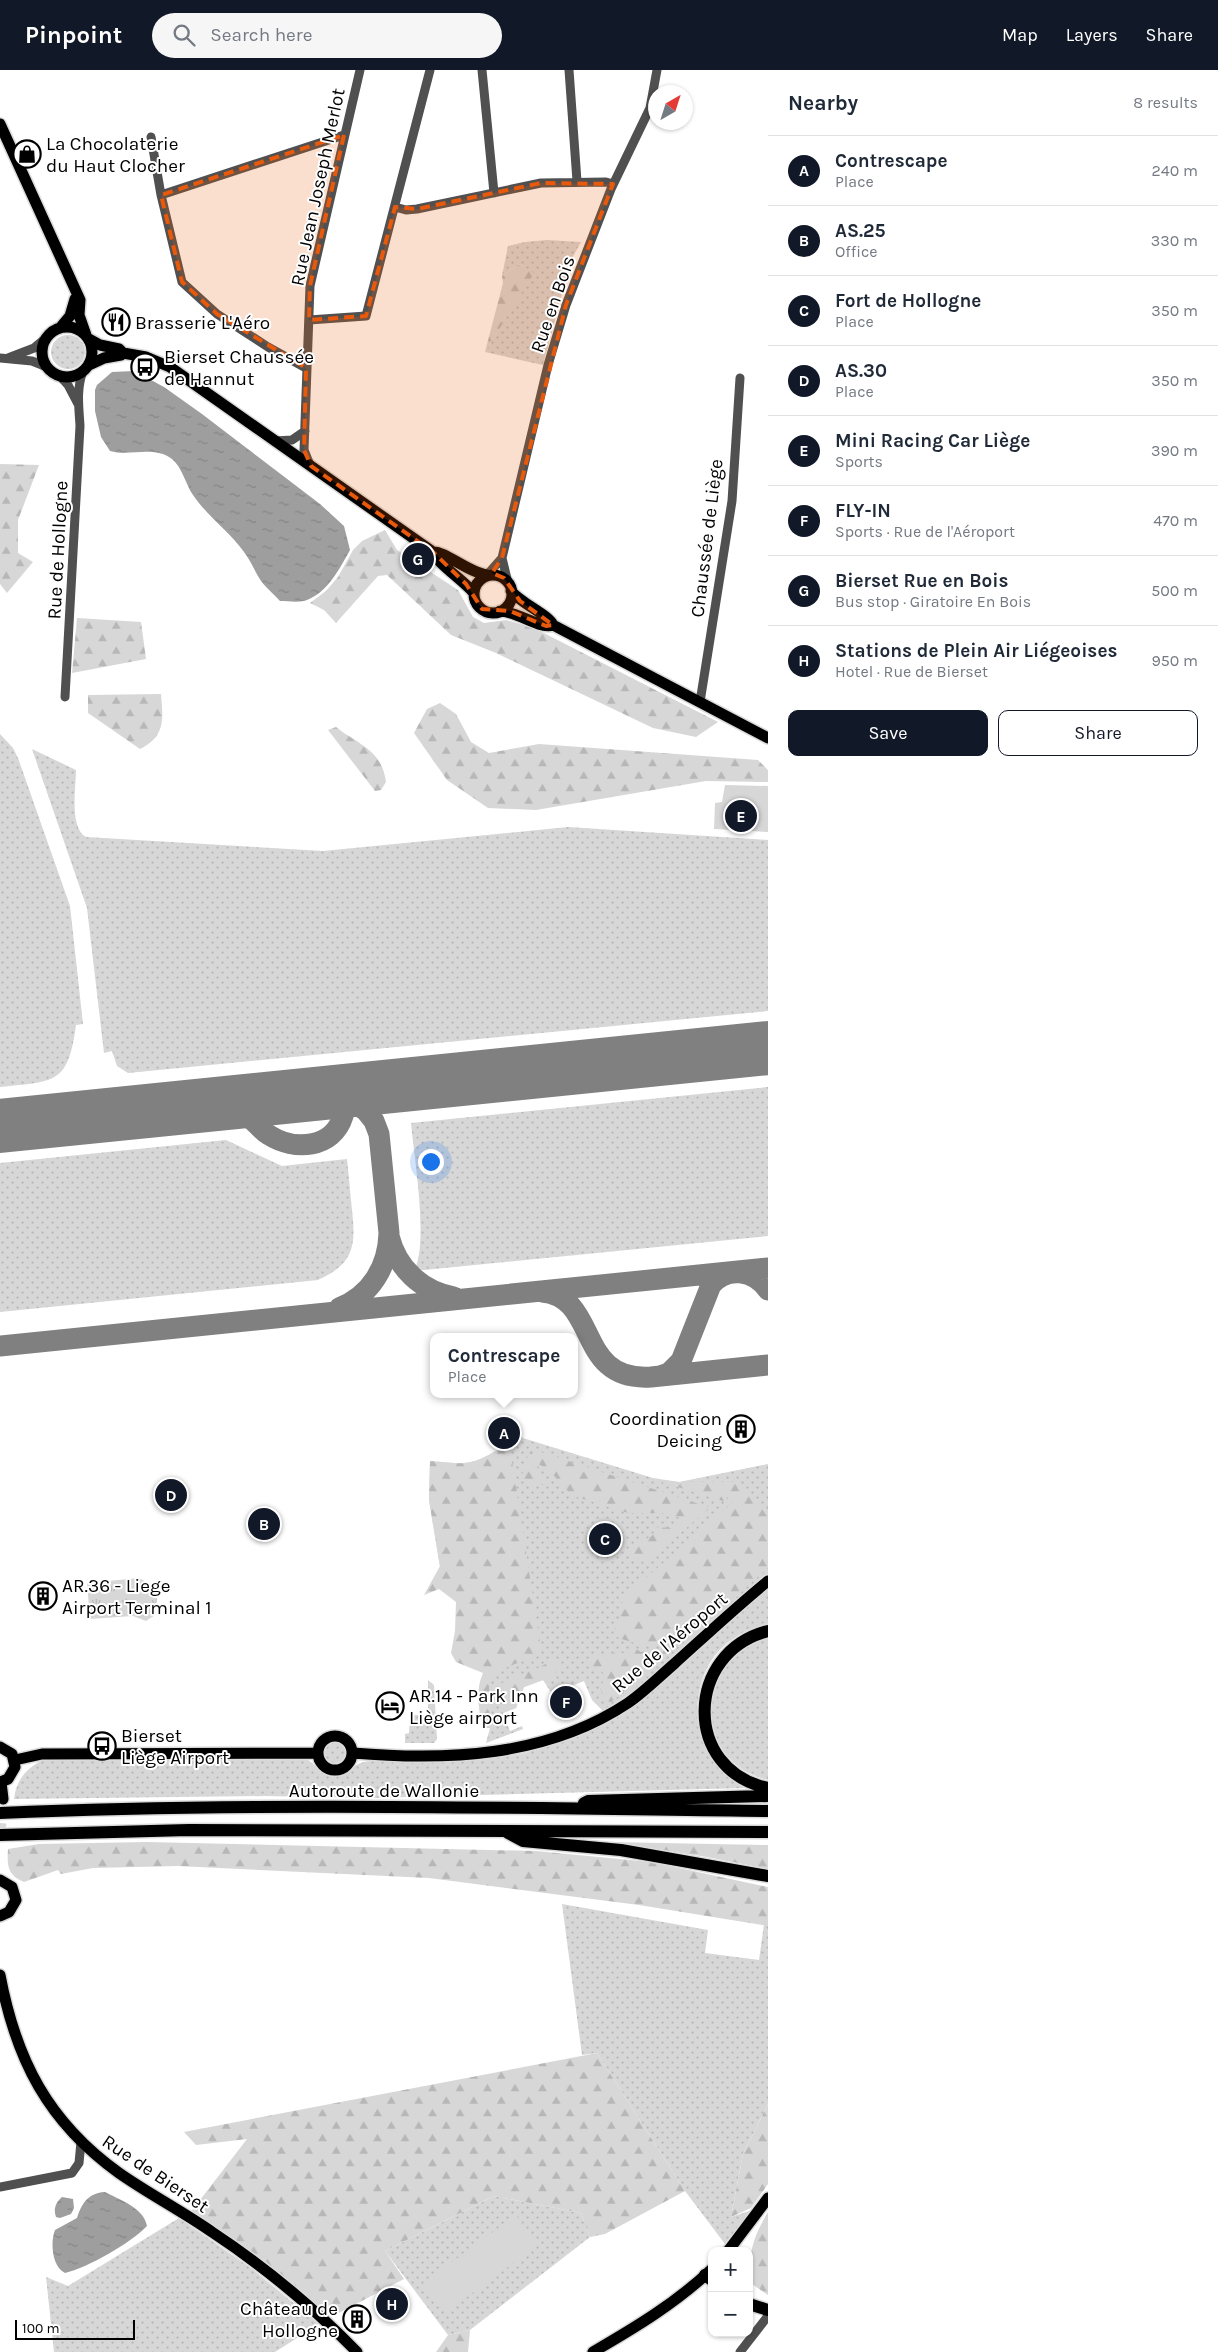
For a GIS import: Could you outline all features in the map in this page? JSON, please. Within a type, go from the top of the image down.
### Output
[{"type":"highway","points":[[768,1631],[753,1635],[729,1652],[711,1678],[704,1704],[706,1732],[722,1761],[745,1780],[768,1788]]},
{"type":"highway","points":[[573,1809],[588,1801],[768,1796]]},
{"type":"highway","name":"Autoroute de Wallonie","points":[[0,1814],[194,1809],[768,1811]]},
{"type":"highway","points":[[0,1835],[189,1830],[768,1832]]},
{"type":"highway","points":[[506,1832],[523,1841],[621,1850],[768,1876]]},
{"type":"main road","points":[[0,124],[80,300],[80,319],[93,352],[86,368]]},
{"type":"main road","points":[[77,296],[70,316],[60,328],[46,338],[42,353],[47,367],[59,376],[73,376],[104,358],[122,356],[123,353]]},
{"type":"main road","points":[[60,328],[74,327],[105,347],[119,349],[123,353],[146,357],[170,367],[433,552],[440,552],[470,571],[487,576],[498,575],[520,601],[551,620],[553,625]]},
{"type":"main road","points":[[433,552],[435,558],[464,581],[474,592]]},
{"type":"main road","points":[[487,576],[478,582],[474,592],[474,599],[482,609],[494,613],[500,611],[514,612],[546,626],[553,625],[768,738]]},
{"type":"main road","points":[[500,611],[510,602],[510,587]]},
{"type":"main road","name":"Rue de l'Aéroport","points":[[353,1753],[407,1755],[491,1753],[542,1742],[572,1732],[628,1702],[768,1581]]},
{"type":"main road","points":[[334,1735],[348,1740],[353,1753],[350,1763],[336,1770],[325,1767],[318,1753],[318,1748],[324,1739],[334,1735]]},
{"type":"main road","points":[[0,1747],[6,1749],[15,1760],[13,1774],[0,1782],[3,1799]]},
{"type":"main road","points":[[15,1760],[42,1754],[318,1753]]},
{"type":"main road","points":[[0,1880],[12,1887],[16,1900],[9,1912],[0,1916]]},
{"type":"main road","name":"Rue de Bierset","points":[[0,1975],[16,2038],[30,2072],[41,2093],[81,2142],[122,2174],[192,2218],[278,2279],[321,2315],[358,2352]]},
{"type":"main road","points":[[731,2247],[768,2198]]},
{"type":"main road","points":[[593,2352],[666,2308],[708,2276]]},
{"type":"street","name":"Rue Jean Joseph Merlot","points":[[311,466],[304,450],[310,286],[360,70]]},
{"type":"street","points":[[309,320],[366,316],[430,70]]},
{"type":"street","points":[[482,70],[494,193]]},
{"type":"street","points":[[569,70],[577,182]]},
{"type":"street","name":"Rue en Bois","points":[[487,576],[502,558],[548,365],[566,305],[613,184],[650,108],[657,70]]},
{"type":"street","points":[[161,196],[344,135]]},
{"type":"street","points":[[150,137],[161,196],[182,282],[217,314],[306,368]]},
{"type":"street","points":[[394,207],[406,210],[541,183],[606,182],[613,184]]},
{"type":"street","points":[[4,358],[34,348],[46,338]]},
{"type":"street","points":[[4,358],[36,362],[47,367]]},
{"type":"street","name":"Rue de Hollogne","points":[[65,697],[80,426],[79,383],[86,368]]},
{"type":"street","name":"Rue de Hollogne","points":[[59,376],[68,385],[78,404]]},
{"type":"street","name":"Chaussée de Liège","points":[[700,702],[732,501],[740,378]]},
{"type":"street","points":[[275,441],[292,440],[305,431]]},
{"type":"street","name":"Rue en Bois","points":[[502,558],[510,587]]},
{"type":"street","points":[[0,2186],[72,2173],[79,2163],[81,2142]]},
{"type":"street","points":[[740,2352],[758,2306]]},
{"type":"highlighted area","points":[[344,135],[310,286],[309,320],[366,316],[395,207],[417,209],[541,183],[613,184],[566,305],[502,558],[492,573],[504,578],[520,601],[553,625],[546,626],[510,611],[482,609],[466,584],[433,552],[311,466],[304,450],[306,368],[217,314],[182,282],[161,195]]},
{"type":"green space","points":[[547,240],[581,242],[571,260],[543,365],[485,352],[533,273],[520,264],[502,276],[508,246]]},
{"type":"green space","points":[[520,264],[534,273],[485,352],[503,283],[502,276]]},
{"type":"green space","points":[[68,335],[75,336],[80,340],[84,345],[84,359],[80,364],[75,368],[68,369],[61,368],[56,364],[52,359],[51,352],[52,345],[56,340],[61,336]]},
{"type":"green space","points":[[0,464],[39,465],[18,520],[18,553],[33,562],[7,593],[0,584]]},
{"type":"green space","points":[[385,530],[397,550],[458,590],[473,617],[484,623],[506,620],[534,628],[718,722],[696,737],[653,728],[496,653],[451,635],[387,575],[378,576],[336,623],[324,610],[310,603],[326,591],[338,577],[353,550],[362,541]]},
{"type":"green space","points":[[77,618],[141,622],[146,659],[72,673]]},
{"type":"green space","points":[[161,694],[162,719],[159,732],[155,738],[140,749],[88,713],[88,695]]},
{"type":"green space","points":[[440,703],[456,714],[471,742],[489,753],[539,744],[758,760],[768,770],[768,782],[706,781],[536,810],[488,808],[447,780],[414,733],[427,709]]},
{"type":"green space","points":[[336,727],[368,749],[380,762],[386,782],[381,790],[375,791],[328,730]]},
{"type":"green space","points":[[0,734],[13,748],[18,758],[70,906],[83,1024],[76,1025],[73,1045],[68,1059],[63,1069],[56,1076],[46,1081],[0,1087]]},
{"type":"green space","points":[[32,749],[76,770],[75,816],[77,825],[86,837],[323,851],[568,827],[768,840],[768,1011],[128,1073],[117,1066],[112,1051],[104,1053],[87,908]]},
{"type":"green space","points":[[725,785],[768,786],[768,832],[714,829],[715,803],[722,802]]},
{"type":"green space","points":[[768,1087],[768,1236],[414,1271],[418,1258],[420,1221],[411,1123]]},
{"type":"green space","points":[[226,1140],[282,1166],[347,1159],[353,1234],[350,1252],[346,1260],[339,1267],[318,1280],[0,1312],[0,1163]]},
{"type":"green space","points":[[516,1431],[523,1438],[653,1478],[679,1482],[768,1464],[768,1574],[644,1684],[603,1711],[592,1700],[584,1681],[552,1694],[543,1680],[524,1687],[516,1708],[503,1713],[510,1731],[522,1726],[523,1729],[486,1743],[490,1728],[482,1727],[478,1697],[480,1682],[484,1673],[484,1660],[440,1567],[429,1500],[430,1461],[467,1463],[474,1461],[501,1448],[506,1435]]},
{"type":"green space","points":[[503,1443],[510,1448],[541,1649],[535,1656],[495,1672],[489,1685],[490,1728],[482,1727],[479,1707],[478,1693],[483,1673],[456,1662],[451,1653],[455,1631],[456,1602],[439,1589],[424,1595],[440,1566],[429,1500],[430,1461],[467,1463],[501,1448]]},
{"type":"green space","points":[[532,1449],[710,1508],[645,1563],[627,1553],[634,1546],[654,1534],[654,1527],[673,1528],[681,1518],[662,1513],[628,1513],[577,1497],[566,1490],[548,1470],[535,1463],[546,1485],[524,1484],[522,1467]]},
{"type":"green space","points":[[652,1479],[679,1482],[736,1482],[751,1495],[768,1517],[768,1568],[665,1658],[662,1652],[670,1644],[667,1638],[652,1648],[615,1636],[613,1631],[619,1622],[623,1598],[732,1503],[727,1497],[723,1501]]},
{"type":"green space","points":[[139,1578],[154,1586],[157,1598],[155,1615],[146,1621],[133,1616],[90,1619],[87,1583]]},
{"type":"green space","points":[[768,1588],[768,1624],[744,1632],[723,1647],[705,1673],[698,1705],[698,1721],[702,1737],[711,1758],[724,1773],[746,1788],[371,1798],[265,1796],[14,1799],[20,1780],[28,1770],[45,1759],[303,1757],[325,1774],[336,1776],[367,1761],[477,1760],[525,1753],[578,1735],[628,1708]]},
{"type":"green space","points":[[768,1638],[768,1780],[743,1770],[725,1753],[715,1733],[711,1710],[715,1687],[726,1667],[744,1649]]},
{"type":"green space","points":[[631,1646],[651,1658],[634,1683],[611,1702],[606,1701],[600,1688],[605,1678],[602,1671],[594,1667],[589,1661],[591,1655],[625,1653]]},
{"type":"green space","points":[[554,1658],[560,1669],[545,1682],[543,1680],[524,1687],[516,1708],[503,1713],[498,1702],[502,1683],[542,1666]]},
{"type":"green space","points":[[428,1680],[434,1685],[437,1739],[434,1743],[405,1743],[405,1734],[409,1733],[410,1715],[428,1715]]},
{"type":"green space","points":[[335,1741],[343,1744],[346,1752],[343,1760],[335,1763],[327,1760],[324,1752],[327,1744]]},
{"type":"green space","points":[[147,1842],[536,1851],[651,1862],[768,1887],[768,1926],[639,1905],[429,1878],[178,1866],[93,1868],[61,1874],[58,1870],[24,1882],[11,1873],[8,1865],[8,1849],[39,1844]]},
{"type":"green space","points":[[610,1842],[768,1845],[768,1869],[707,1857]]},
{"type":"green space","points":[[562,1904],[708,1930],[705,1953],[759,1960],[764,1924],[768,1926],[768,2104],[743,2154],[731,2217],[752,2210],[725,2244],[685,2191],[597,2053],[582,2055]]},
{"type":"green space","points":[[597,2053],[685,2191],[605,2234],[590,2237],[581,2213],[494,2196],[385,2251],[404,2279],[331,2317],[253,2256],[190,2213],[247,2139],[196,2145],[184,2132]]},
{"type":"green space","points":[[768,2104],[768,2184],[751,2208],[731,2217],[743,2154]]},
{"type":"green space","points":[[494,2196],[581,2213],[590,2237],[470,2330],[448,2335],[385,2251]]},
{"type":"green space","points":[[768,2212],[768,2295],[753,2285],[753,2247]]},
{"type":"green space","points":[[516,2215],[538,2245],[445,2313],[423,2283]]},
{"type":"green space","points":[[179,2218],[251,2268],[319,2324],[275,2352],[54,2352],[46,2277],[68,2286]]},
{"type":"green space","points":[[470,2330],[468,2352],[436,2352],[448,2335]]},
{"type":"water","points":[[134,371],[164,387],[202,414],[320,504],[344,526],[350,550],[333,579],[321,591],[304,601],[280,601],[261,581],[238,544],[199,503],[190,491],[179,467],[172,459],[157,453],[110,451],[101,437],[95,411],[95,390],[97,385],[112,372]]},
{"type":"water","points":[[105,2192],[136,2209],[145,2220],[147,2226],[131,2240],[108,2254],[85,2266],[65,2273],[57,2265],[53,2254],[53,2235],[55,2230],[77,2218],[86,2200],[94,2194]]},
{"type":"water","points":[[62,2197],[73,2199],[74,2208],[71,2214],[60,2218],[56,2217],[55,2208]]},
{"type":"taxiway","points":[[724,1053],[768,1050]]},
{"type":"taxiway","points":[[214,1104],[244,1091],[266,1087]]},
{"type":"taxiway","points":[[209,1105],[222,1106],[239,1111],[250,1118],[265,1133],[279,1140],[301,1145],[312,1144],[322,1141],[338,1127],[345,1105],[338,1087]]},
{"type":"taxiway","points":[[252,1100],[334,1095],[349,1099],[366,1111],[374,1121],[379,1134],[389,1233],[388,1245],[381,1268],[369,1288],[360,1296],[339,1308]]},
{"type":"taxiway","points":[[389,1236],[398,1258],[412,1276],[421,1284],[442,1294],[454,1297]]},
{"type":"taxiway","points":[[0,1346],[768,1268]]},
{"type":"taxiway","points":[[660,1376],[669,1373],[681,1361],[711,1285],[717,1279],[732,1273],[740,1273],[755,1278],[768,1290]]},
{"type":"taxiway","points":[[542,1292],[560,1297],[573,1308],[598,1354],[610,1367],[627,1375],[651,1377],[768,1365]]},
{"type":"runway","points":[[0,1126],[768,1048]]},
{"type":"tunnel","points":[[0,1834],[3,1799]]},
{"type":"place","name":"La Chocolaterie du Haut Clocher","points":[[27,154]]},
{"type":"place","name":"Brasserie L'Aéro","points":[[116,322]]},
{"type":"place","name":"Bierset Chaussée de Hannut","points":[[145,367]]},
{"type":"place","name":"Bierset Rue en Bois","points":[[418,559]]},
{"type":"place","name":"Mini Racing Car Liège","points":[[741,816]]},
{"type":"place","name":"Coordination Deicing","points":[[741,1429]]},
{"type":"place","name":"Contrescape","points":[[504,1433]]},
{"type":"place","name":"AS.30","points":[[171,1495]]},
{"type":"place","name":"AS.25","points":[[264,1524]]},
{"type":"place","name":"Fort de Hollogne","points":[[605,1539]]},
{"type":"place","name":"AR.36 - Liege Airport Terminal 1","points":[[43,1596]]},
{"type":"place","name":"FLY-IN","points":[[566,1702]]},
{"type":"place","name":"AR.14 - Park Inn Liège airport","points":[[390,1706]]},
{"type":"place","name":"Bierset Liège Airport","points":[[102,1746]]},
{"type":"place","name":"Stations de Plein Air Liégeoises","points":[[392,2304]]},
{"type":"place","name":"Château de Hollogne","points":[[357,2319]]}]
